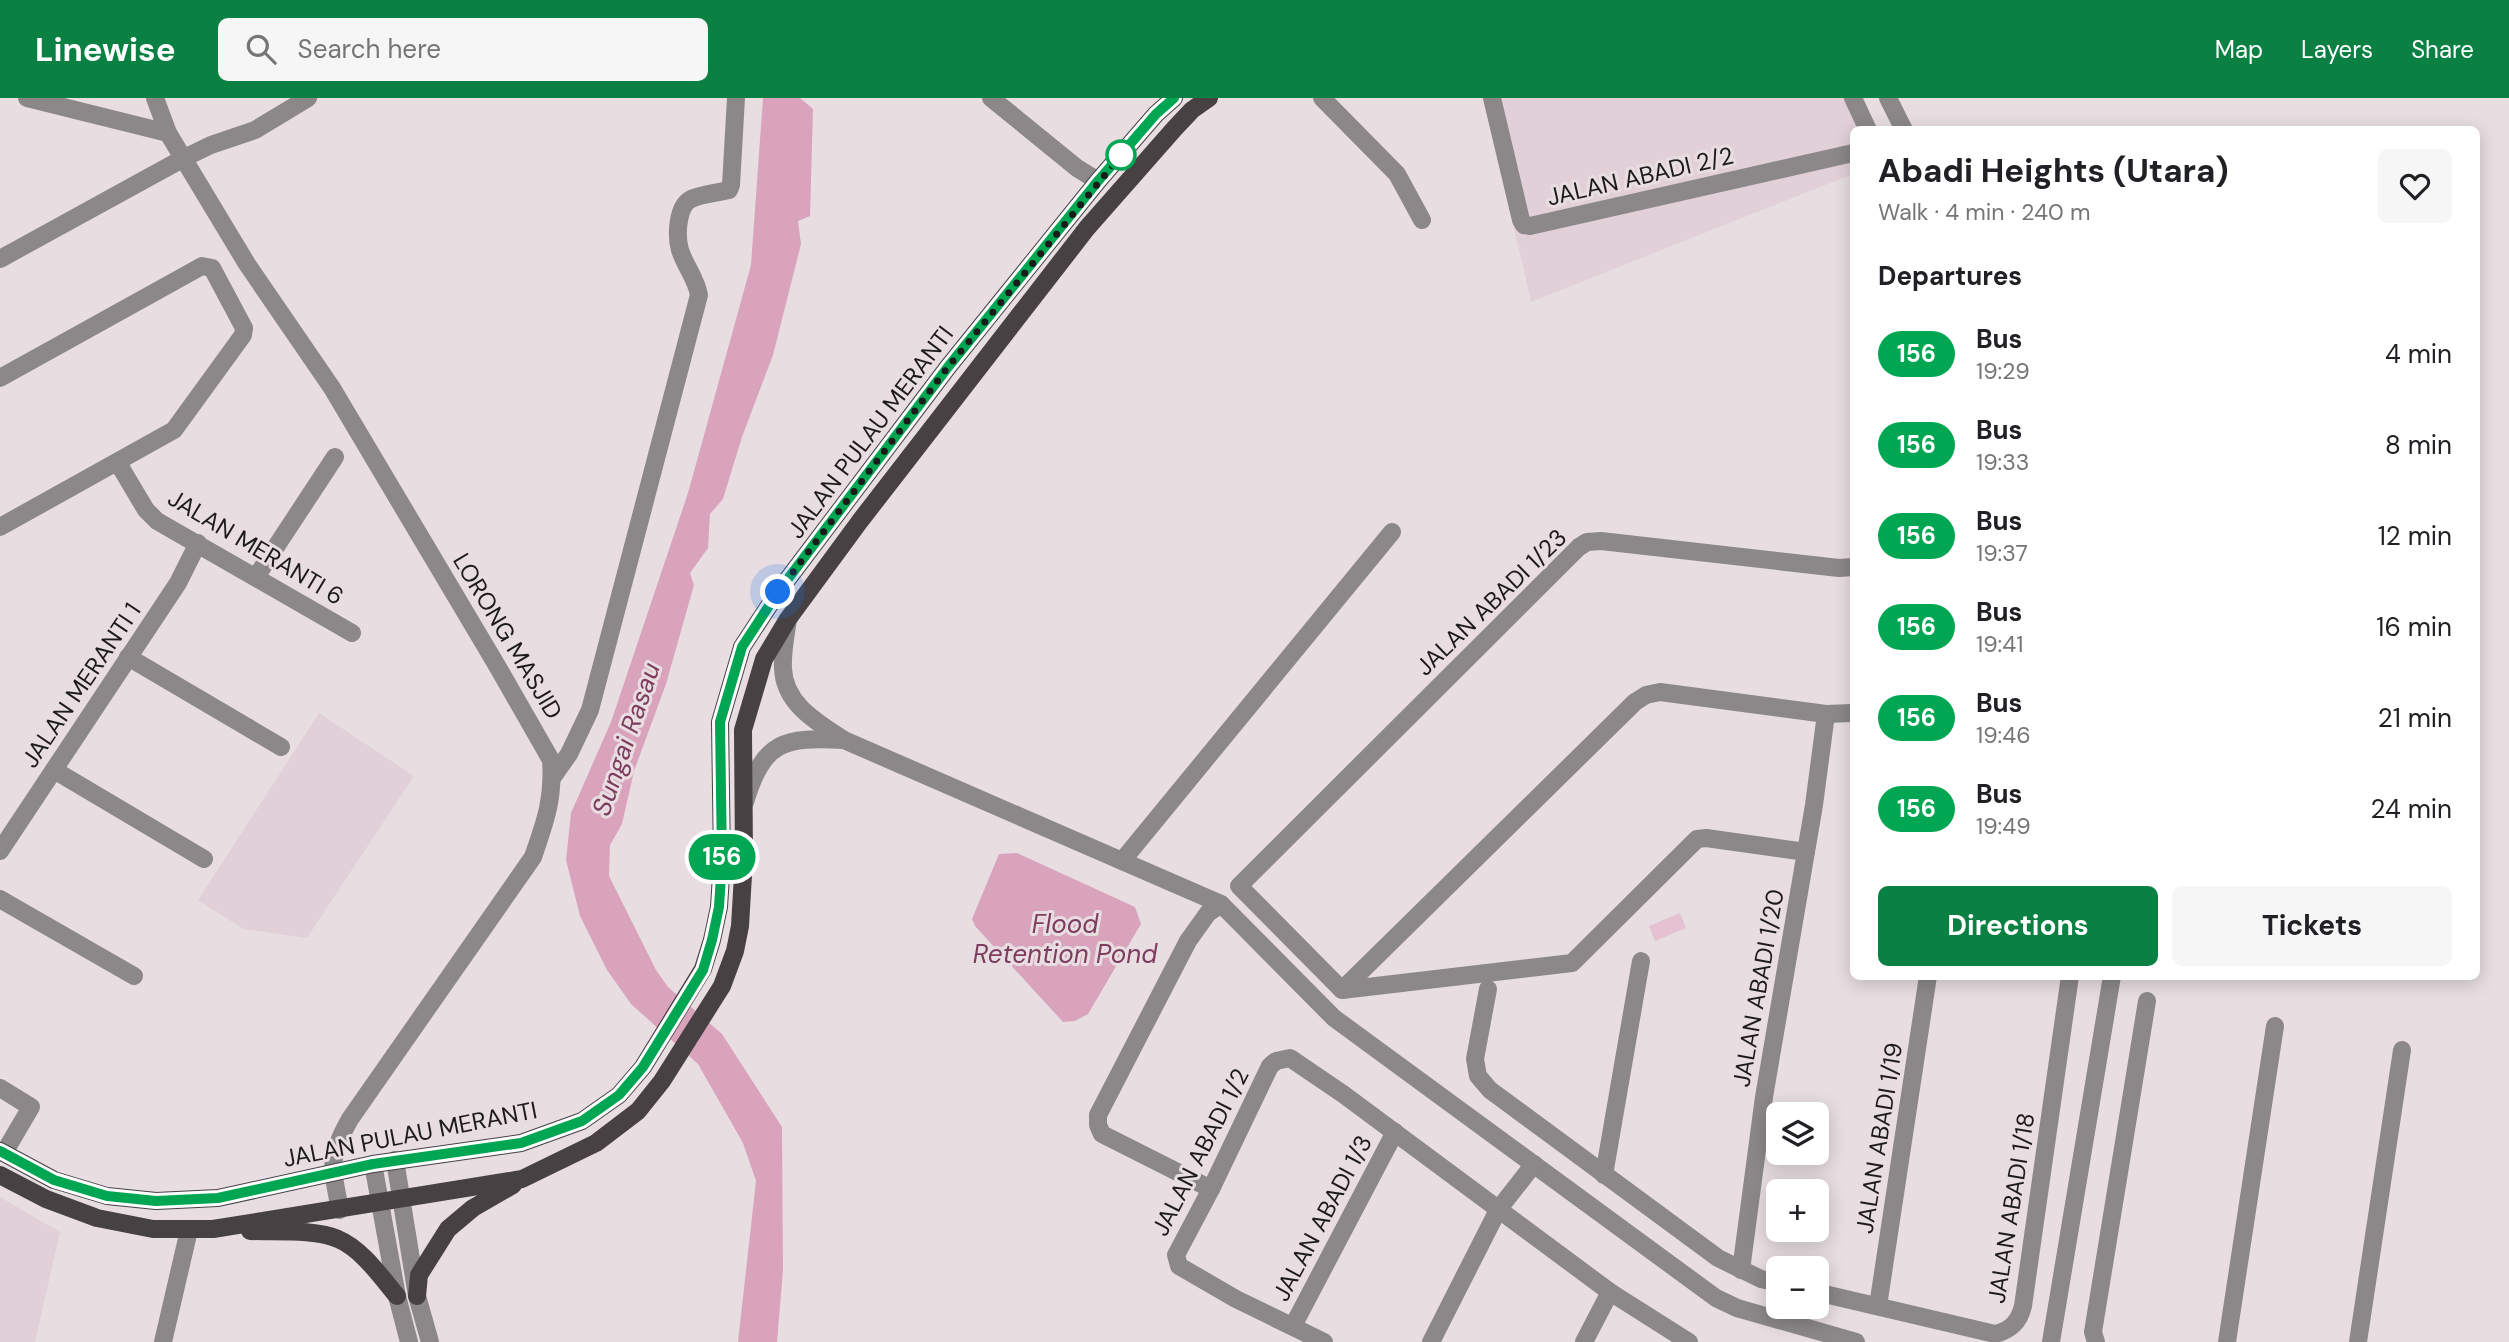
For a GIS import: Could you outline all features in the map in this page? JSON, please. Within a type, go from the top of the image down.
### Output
[{"type":"main road","name":"JALAN PULAU MERANTI","points":[[2,1152],[54,1180],[107,1196],[156,1201],[218,1198],[395,1160],[521,1143],[582,1121],[619,1095],[643,1067],[703,970],[712,940],[719,907],[722,860],[720,722],[742,647],[778,592],[919,405],[1098,181],[1156,114],[1174,98]]},
{"type":"main road","name":"JALAN PULAU MERANTI","points":[[0,1175],[47,1199],[97,1217],[153,1229],[213,1229],[522,1179],[596,1143],[638,1111],[662,1081],[722,986],[735,951],[740,926],[744,858],[743,730],[764,659],[788,619],[860,521],[1087,228],[1175,128],[1192,110],[1209,98]]},
{"type":"main road","points":[[417,1297],[419,1275],[448,1229],[473,1208],[522,1179]]},
{"type":"main road","points":[[213,1229],[317,1234],[338,1238],[366,1261],[397,1296]]},
{"type":"street","points":[[27,98],[167,132]]},
{"type":"street","name":"LORONG MASJID","points":[[155,98],[167,132],[247,264],[332,388],[551,760],[550,810],[533,857],[350,1119],[332,1156],[340,1210]]},
{"type":"street","points":[[0,259],[184,158],[211,145],[255,130],[308,98]]},
{"type":"street","points":[[552,778],[569,754],[590,710],[699,295],[698,286],[680,249],[678,228],[683,206],[690,200],[729,190],[732,185],[736,98]]},
{"type":"street","points":[[991,98],[1077,168],[1098,181]]},
{"type":"street","points":[[1322,98],[1397,174],[1423,220]]},
{"type":"street","name":"JALAN ABADI 2/2","points":[[1492,98],[1524,225],[1530,226],[1850,154]]},
{"type":"street","points":[[1853,98],[1866,126]]},
{"type":"street","points":[[1888,98],[1902,126]]},
{"type":"street","points":[[0,378],[202,266],[212,268],[244,328],[243,335],[174,430],[0,527]]},
{"type":"street","points":[[256,577],[335,457]]},
{"type":"street","name":"JALAN MERANTI 6","points":[[118,463],[146,510],[157,521],[352,633]]},
{"type":"street","points":[[1122,861],[1392,532]]},
{"type":"street","name":"JALAN ABADI 1/23","points":[[1342,990],[1240,886],[1579,547],[1587,542],[1601,541],[1850,567]]},
{"type":"street","name":"JALAN MERANTI 1","points":[[0,851],[178,583],[198,543]]},
{"type":"street","points":[[788,619],[783,668],[786,689],[799,707],[844,740],[1221,904],[1334,1018],[1727,1304],[1856,1342]]},
{"type":"street","points":[[128,657],[281,747]]},
{"type":"street","points":[[1342,990],[1635,702],[1646,695],[1660,692],[1826,715],[1850,713]]},
{"type":"street","name":"JALAN ABADI 1/20","points":[[1741,1270],[1767,1084],[1826,715]]},
{"type":"street","points":[[743,810],[760,765],[776,748],[790,740],[805,738],[844,740]]},
{"type":"street","points":[[54,770],[204,859]]},
{"type":"street","points":[[1342,990],[1572,963],[1697,839],[1806,852]]},
{"type":"street","points":[[0,899],[134,976]]},
{"type":"street","points":[[1211,1189],[1102,1134],[1098,1115],[1197,926],[1221,904]]},
{"type":"street","points":[[1604,1174],[1641,961]]},
{"type":"street","name":"JALAN ABADI 1/19","points":[[1878,1306],[1927,980]]},
{"type":"street","name":"JALAN ABADI 1/18","points":[[1829,1295],[1995,1334],[2006,1331],[2020,1317],[2069,980]]},
{"type":"street","points":[[2051,1342],[2111,980]]},
{"type":"street","points":[[1488,989],[1475,1059],[1478,1076],[1490,1090],[1718,1258],[1766,1279]]},
{"type":"street","points":[[2096,1342],[2093,1332],[2147,1001]]},
{"type":"street","points":[[2227,1342],[2275,1026]]},
{"type":"street","points":[[2358,1342],[2402,1051]]},
{"type":"street","name":"JALAN ABADI 1/2","points":[[1293,1326],[1236,1299],[1179,1266],[1176,1255],[1270,1066],[1276,1061],[1290,1058],[1395,1132]]},
{"type":"street","points":[[0,1088],[31,1107],[2,1152]]},
{"type":"street","points":[[1395,1132],[1610,1292],[1689,1342]]},
{"type":"street","name":"JALAN ABADI 1/3","points":[[1293,1326],[1395,1132]]},
{"type":"street","points":[[395,1160],[417,1297],[430,1342]]},
{"type":"street","points":[[373,1164],[397,1296],[409,1342]]},
{"type":"street","points":[[1431,1342],[1498,1210],[1534,1164]]},
{"type":"street","points":[[163,1342],[189,1230]]},
{"type":"street","points":[[1584,1342],[1610,1292]]},
{"type":"street","points":[[1293,1326],[1324,1342]]},
{"type":"shaded area","points":[[1484,98],[1856,98],[1870,126],[1850,126],[1850,175],[1531,302]]},
{"type":"shaded area","points":[[319,713],[414,776],[307,938],[243,929],[198,900]]},
{"type":"shaded area","points":[[1680,913],[1686,928],[1655,941],[1649,926]]},
{"type":"shaded area","points":[[0,1197],[60,1232],[35,1342],[0,1342]]},
{"type":"water","name":"Sungai Rasau","points":[[763,98],[800,98],[813,109],[810,216],[798,221],[801,244],[773,355],[742,437],[723,499],[710,514],[708,548],[690,573],[694,585],[666,684],[634,771],[622,824],[610,845],[609,876],[656,970],[668,987],[722,1034],[782,1127],[783,1270],[777,1342],[738,1342],[756,1181],[743,1143],[698,1064],[631,1004],[607,970],[580,916],[566,860],[571,813],[611,722],[688,493],[751,265]]},
{"type":"water","name":"Flood Retention Pond","points":[[1017,853],[1135,907],[1141,924],[1088,1014],[1075,1021],[1063,1022],[975,926],[972,919],[999,854]]},
{"type":"bus line","name":"156","points":[[0,1151],[54,1180],[107,1196],[156,1201],[218,1198],[395,1160],[521,1143],[582,1121],[619,1095],[643,1067],[703,970],[712,940],[719,907],[722,860],[720,722],[742,647],[778,592],[948,367],[1098,181],[1156,114],[1174,98]]},
{"type":"route","points":[[778,592],[948,367],[1127,148],[1121,155]]}]
